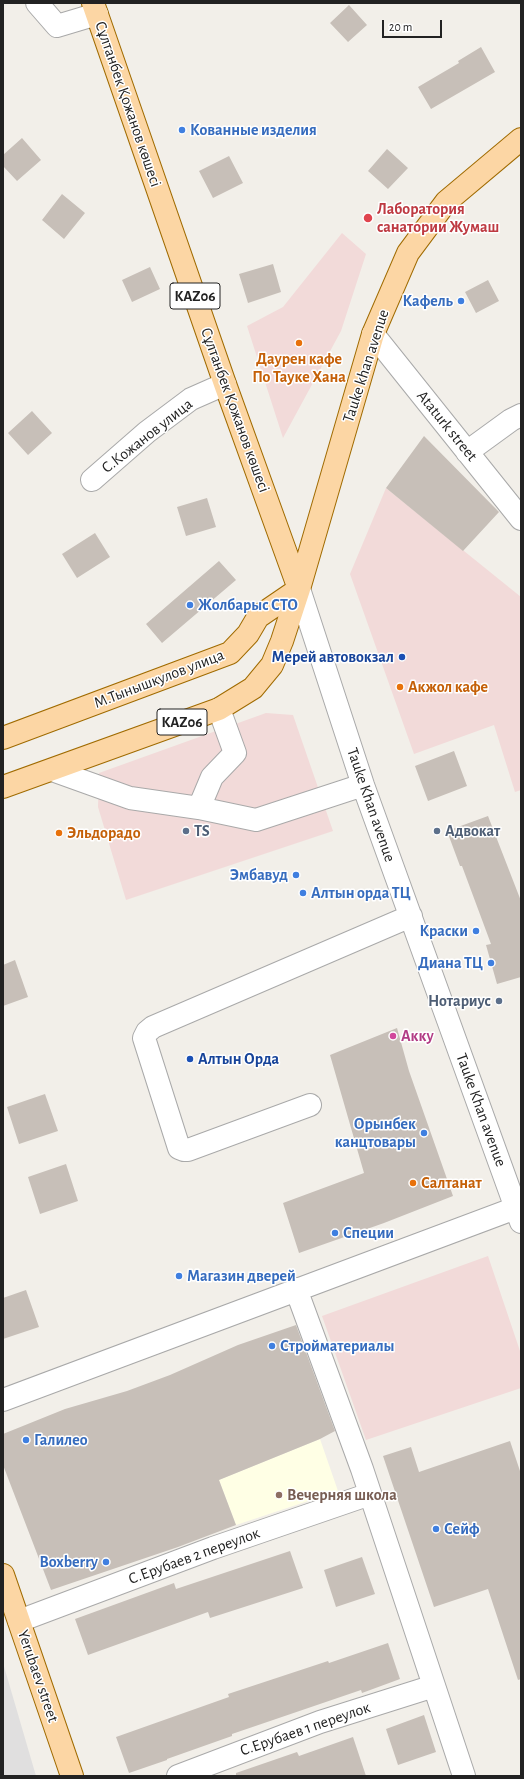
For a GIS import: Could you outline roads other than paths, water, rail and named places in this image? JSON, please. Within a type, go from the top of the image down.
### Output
[{"type":"main road","name":"Сұлтанбек Қожанов көшесі","points":[[95,8],[225,384],[299,589]]},
{"type":"main road","name":"Tauke khan avenue","points":[[299,589],[373,334],[408,254],[446,202],[521,140]]},
{"type":"main road","name":"KАZ06","points":[[3,787],[219,709],[253,688],[272,666],[299,589]]},
{"type":"main road","name":"М.Тынышкулов улица","points":[[3,738],[230,653],[248,634],[258,617],[299,589]]},
{"type":"main road","name":"Yerubaev street","points":[[3,1575],[72,1776]]},
{"type":"street","points":[[37,3],[57,26],[95,8]]},
{"type":"street","name":"Ataturk street","points":[[373,334],[521,519]]},
{"type":"street","name":"С.Кожанов улица","points":[[92,480],[147,432],[185,404],[225,384]]},
{"type":"street","points":[[467,452],[521,414]]},
{"type":"street","name":"Tauke Khan avenue","points":[[299,589],[364,784],[519,1212]]},
{"type":"street","points":[[199,808],[212,777],[235,753],[219,709]]},
{"type":"street","points":[[52,770],[130,798],[199,808],[256,820],[364,784]]},
{"type":"street","points":[[310,1105],[195,1148],[184,1150],[179,1148],[144,1038],[147,1032],[153,1028],[411,916]]},
{"type":"street","points":[[3,1400],[296,1289],[519,1212]]},
{"type":"street","points":[[296,1289],[370,1494],[464,1776]]},
{"type":"street","name":"С.Ерубаев 2 переулок","points":[[19,1621],[212,1548],[370,1494]]},
{"type":"street","name":"С.Ерубаев 1 переулок","points":[[178,1776],[320,1722],[434,1686]]},
{"type":"place","name":"Кованные изделия","points":[[182,130]]},
{"type":"place","name":"Лаборатория санатории Жумаш","points":[[368,218]]},
{"type":"place","name":"Кафель","points":[[461,301]]},
{"type":"place","name":"Даурен кафе По Тауке Хана","points":[[299,343]]},
{"type":"place","name":"Жолбарыс СТО","points":[[190,605]]},
{"type":"place","name":"Мерей автовокзал","points":[[402,657]]},
{"type":"place","name":"Акжол кафе","points":[[400,687]]},
{"type":"place","name":"TS","points":[[186,831]]},
{"type":"place","name":"Адвокат","points":[[437,831]]},
{"type":"place","name":"Эльдорадо","points":[[59,833]]},
{"type":"place","name":"Эмбавуд","points":[[296,875]]},
{"type":"place","name":"Алтын орда ТЦ","points":[[303,893]]},
{"type":"place","name":"Краски","points":[[476,931]]},
{"type":"place","name":"Диана ТЦ","points":[[491,963]]},
{"type":"place","name":"Нотариус","points":[[499,1001]]},
{"type":"place","name":"Акку","points":[[393,1036]]},
{"type":"place","name":"Алтын Орда","points":[[190,1059]]},
{"type":"place","name":"Орынбек канцтовары","points":[[424,1133]]},
{"type":"place","name":"Салтанат","points":[[413,1183]]},
{"type":"place","name":"Специи","points":[[335,1233]]},
{"type":"place","name":"Магазин дверей","points":[[179,1276]]},
{"type":"place","name":"Стройматериалы","points":[[272,1346]]},
{"type":"place","name":"Галилео","points":[[26,1440]]},
{"type":"place","name":"Вечерняя школа","points":[[279,1495]]},
{"type":"place","name":"Сейф","points":[[436,1529]]},
{"type":"place","name":"Boxberry","points":[[106,1562]]}]
